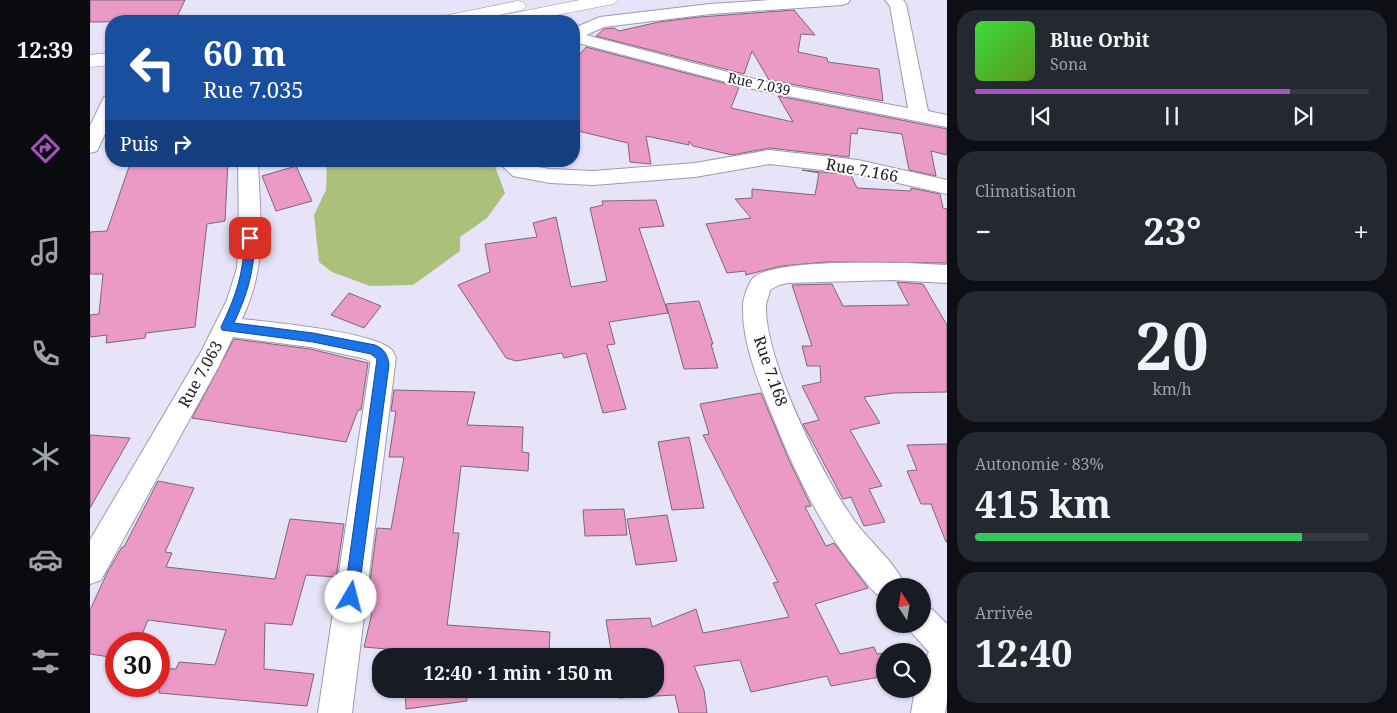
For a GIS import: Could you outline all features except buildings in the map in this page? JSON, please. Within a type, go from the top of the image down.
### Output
[{"type":"main road","points":[[474,15],[548,0]]},
{"type":"main road","points":[[529,15],[608,0]]},
{"type":"main road","points":[[90,61],[105,60]]},
{"type":"main road","points":[[90,72],[105,71]]},
{"type":"street","points":[[580,32],[600,22],[719,8],[842,0]]},
{"type":"street","points":[[893,0],[898,4],[919,115]]},
{"type":"street","name":"Rue 7.039","points":[[580,37],[757,85],[947,121]]},
{"type":"street","points":[[90,147],[105,114]]},
{"type":"street","name":"Rue 7.166","points":[[515,167],[520,171],[550,176],[593,178],[695,170],[762,158],[776,158],[858,168],[947,187]]},
{"type":"street","name":"Rue 7.063","points":[[90,569],[124,512],[239,300],[248,268],[250,238],[248,167]]},
{"type":"street","name":"Rue 7.168","points":[[883,578],[859,550],[834,516],[810,472],[765,364],[756,333],[755,295],[761,284],[773,278],[802,274],[922,271],[947,274]]},
{"type":"street","points":[[226,327],[313,337],[375,350],[383,357],[335,713]]},
{"type":"street","points":[[928,713],[933,684],[947,648],[931,631]]},
{"type":"green space","points":[[327,167],[495,167],[505,193],[487,218],[460,237],[460,251],[413,285],[370,286],[332,272],[319,262],[314,215],[326,190]]},
{"type":"route","points":[[250,238],[248,268],[239,300],[226,327],[313,337],[375,350],[380,352],[383,357],[351,597]]}]
